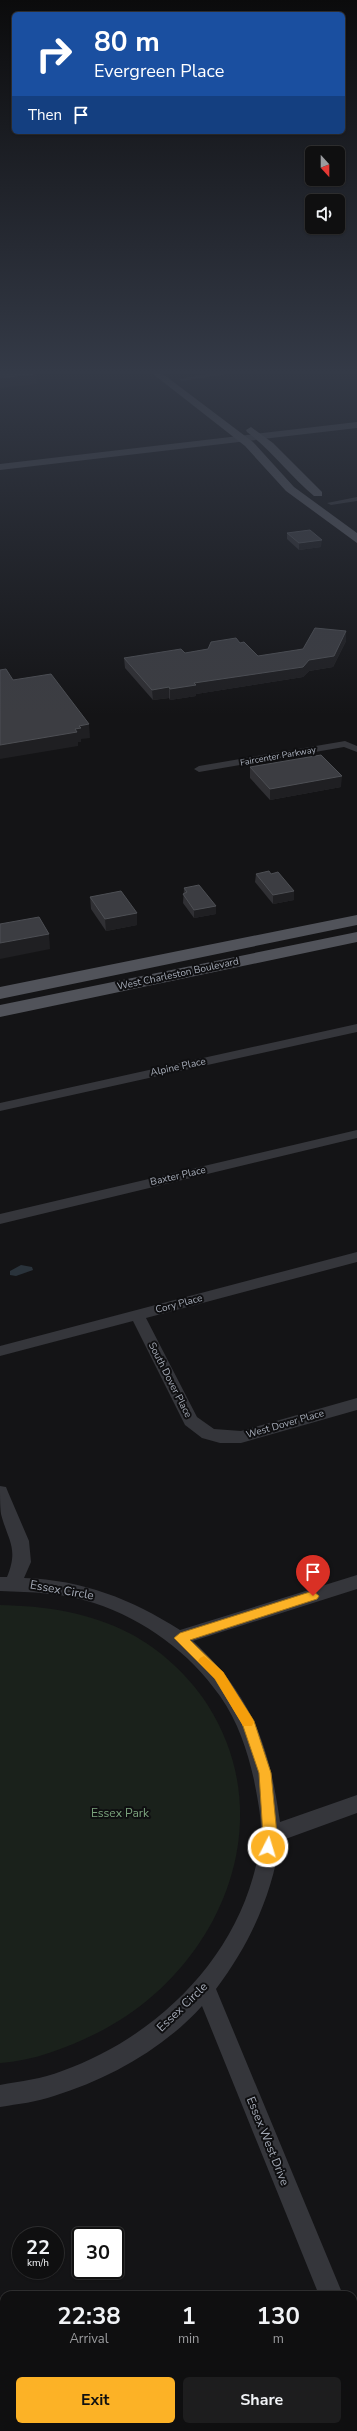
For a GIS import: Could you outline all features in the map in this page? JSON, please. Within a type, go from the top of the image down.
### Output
[{"type":"main road","points":[[289,487],[304,492],[321,502],[331,503]]},
{"type":"main road","points":[[289,487],[311,506],[357,539]]},
{"type":"main road","points":[[310,487],[347,515],[324,506],[311,506]]},
{"type":"main road","name":"West Charleston Boulevard","points":[[0,993],[357,920]]},
{"type":"main road","name":"West Charleston Boulevard","points":[[0,1010],[357,937]]},
{"type":"main road","points":[[141,982],[143,975],[153,970],[172,966],[217,949]]},
{"type":"main road","points":[[0,1010],[98,981],[106,976],[107,971]]},
{"type":"street","points":[[331,503],[357,499]]},
{"type":"street","name":"Faircenter Parkway","points":[[199,769],[345,744],[357,749]]},
{"type":"street","name":"Faircenter Parkway","points":[[206,777],[350,753],[357,749]]},
{"type":"street","name":"Alpine Place","points":[[0,1107],[357,1028]]},
{"type":"street","name":"Baxter Place","points":[[0,1219],[357,1134]]},
{"type":"street","name":"Cory Place","points":[[0,1350],[357,1257]]},
{"type":"street","name":"South Dover Place","points":[[137,1315],[191,1421],[200,1431],[212,1437]]},
{"type":"street","name":"West Dover Place","points":[[212,1437],[225,1439],[241,1437],[357,1404]]},
{"type":"street","points":[[0,1492],[20,1541],[22,1562],[7,1583]]},
{"type":"street","points":[[180,1638],[357,1582]]},
{"type":"street","name":"Essex Circle","points":[[0,2096],[59,2084],[116,2060],[165,2026],[205,1988],[232,1949],[252,1910],[264,1870],[271,1835],[265,1773],[248,1721],[219,1675],[180,1638],[137,1611],[88,1593],[37,1584],[7,1583]]},
{"type":"street","points":[[271,1835],[357,1804]]},
{"type":"street","name":"Essex West Drive","points":[[205,1988],[330,2291]]},
{"type":"green space","name":"Essex Park","points":[[0,1605],[50,1609],[82,1615],[129,1633],[162,1655],[182,1673],[207,1704],[230,1750],[239,1798],[238,1846],[226,1892],[204,1936],[175,1975],[138,2008],[95,2034],[37,2057],[0,2063]]},
{"type":"shaded area","points":[[21,1265],[32,1267],[33,1270],[16,1276],[10,1275],[10,1271]]},
{"type":"building","points":[[310,530],[322,540],[299,543],[287,533]]},
{"type":"building","points":[[315,628],[346,631],[334,656],[309,660],[303,667],[194,683],[196,685],[152,690],[124,658],[181,649],[185,653],[208,649],[211,642],[236,638],[240,643],[244,642],[258,656],[303,649]]},
{"type":"building","points":[[6,669],[13,680],[51,674],[89,724],[79,726],[81,728],[75,729],[77,732],[0,745],[0,670]]},
{"type":"building","points":[[321,755],[342,776],[270,789],[250,767]]},
{"type":"building","points":[[269,871],[271,874],[278,872],[294,891],[273,895],[256,874]]},
{"type":"building","points":[[199,885],[216,906],[194,910],[183,894],[187,892],[184,888]]},
{"type":"building","points":[[121,891],[137,913],[105,919],[90,897]]},
{"type":"building","points":[[39,917],[49,934],[0,943],[0,924]]},
{"type":"slow traffic","points":[[204,1661],[219,1675],[248,1722]]},
{"type":"route","points":[[268,1847],[271,1835],[265,1773],[248,1721],[219,1675],[180,1638],[313,1596]]}]
